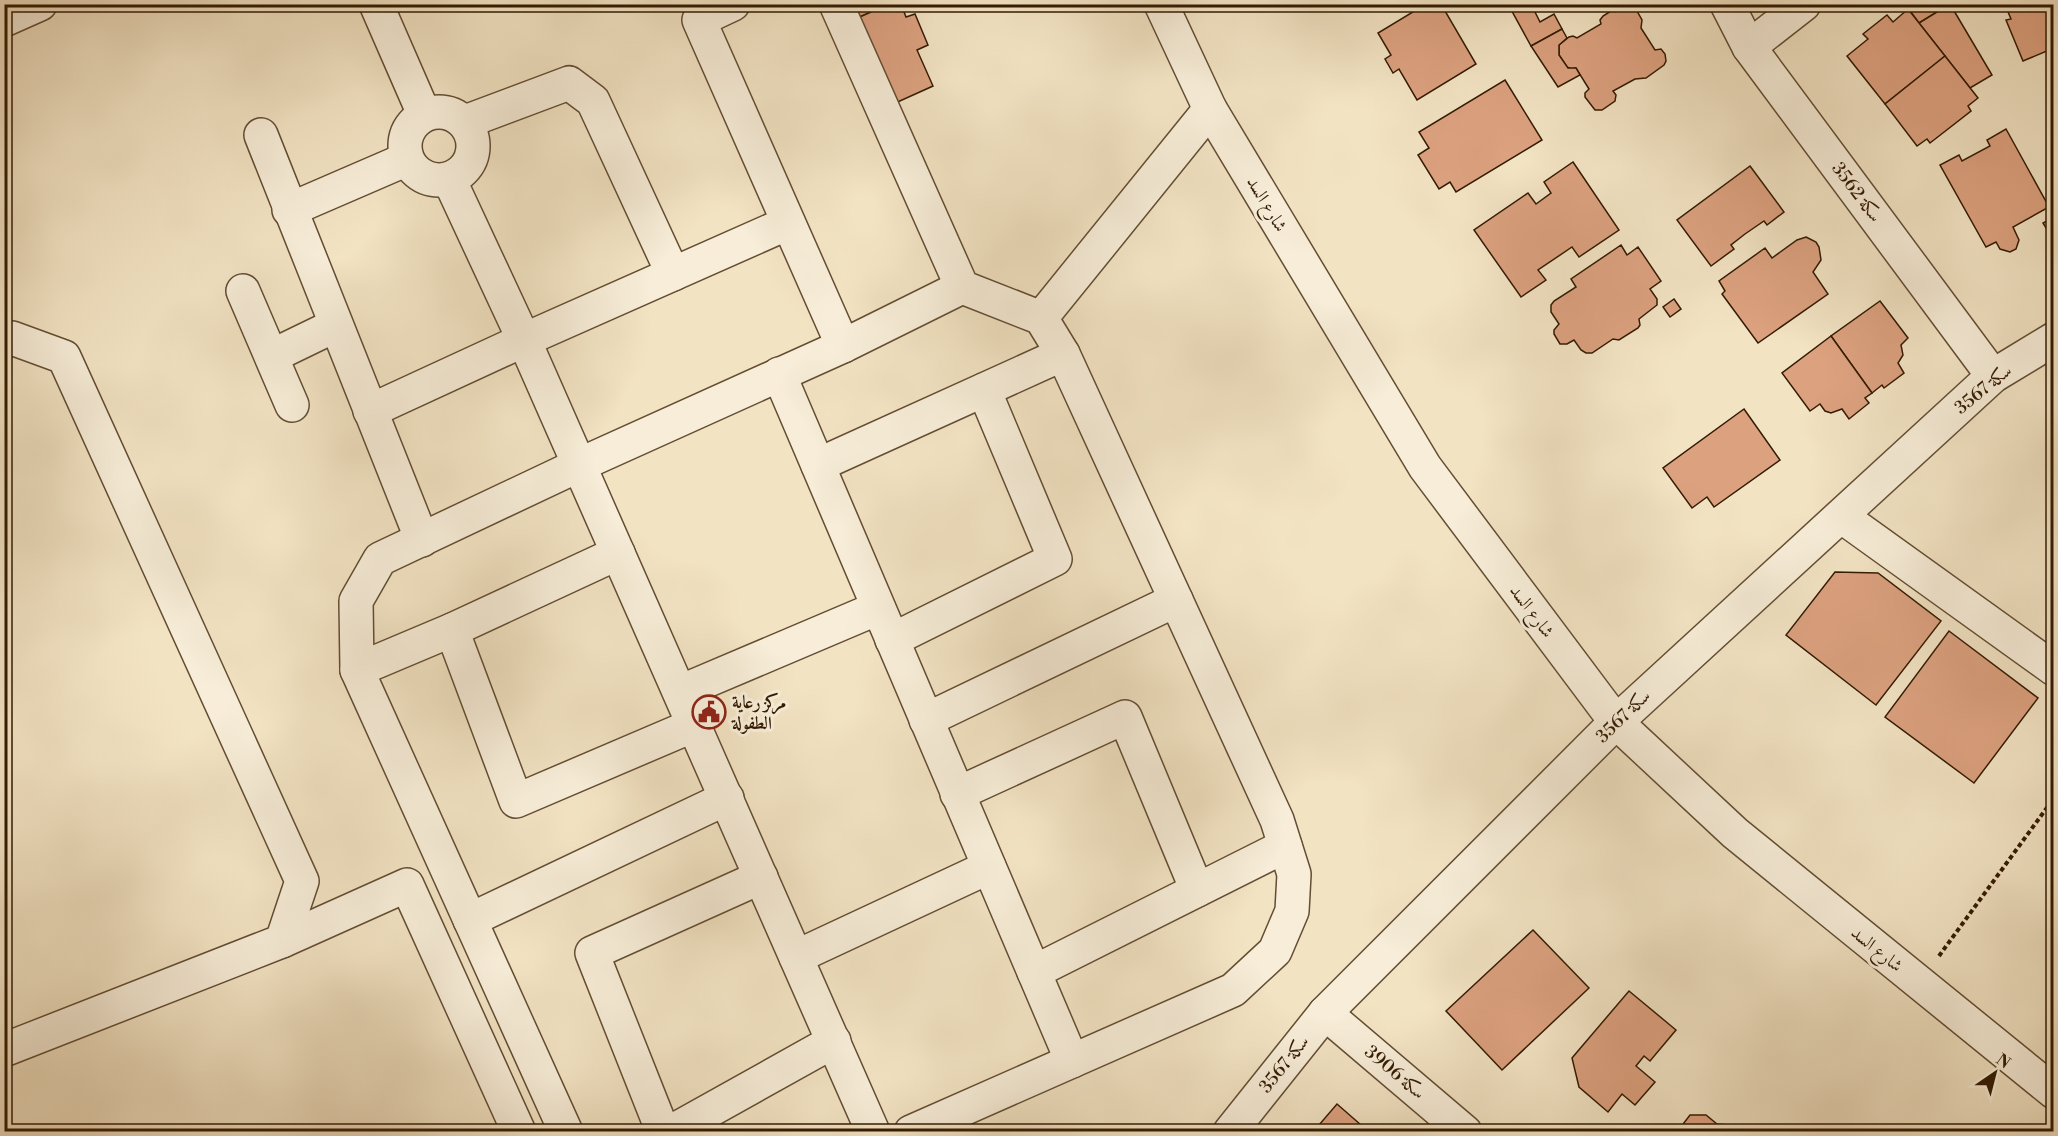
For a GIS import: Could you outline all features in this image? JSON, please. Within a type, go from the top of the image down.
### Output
[{"type":"street","points":[[4,20],[40,4]]},
{"type":"street","points":[[376,4],[424,114]]},
{"type":"street","points":[[733,4],[699,20],[843,346]]},
{"type":"street","points":[[836,4],[962,287],[1041,318],[1063,354],[1277,820],[1294,874],[1292,911],[1275,951],[1233,990],[911,1131]]},
{"type":"street","name":"شارع السد","points":[[1161,4],[1210,109],[1425,467],[1616,722],[1736,833],[2054,1092]]},
{"type":"street","name":"سكة 3562","points":[[1726,4],[1749,47],[1993,376]]},
{"type":"street","points":[[1749,47],[1804,4]]},
{"type":"street","points":[[465,122],[569,83],[593,101],[673,274]]},
{"type":"street","points":[[1041,318],[1210,109]]},
{"type":"street","points":[[438,111],[453,114],[465,122],[472,134],[474,148],[470,162],[461,172],[449,179],[432,180],[417,172],[407,159],[404,141],[411,125],[424,114],[438,111]]},
{"type":"street","points":[[261,135],[422,540]]},
{"type":"street","points":[[289,210],[407,159]]},
{"type":"street","points":[[449,179],[524,340],[873,1131]]},
{"type":"street","points":[[370,411],[788,223]]},
{"type":"street","points":[[566,1131],[357,670],[356,601],[380,558],[843,346],[962,287]]},
{"type":"street","points":[[243,291],[292,405]]},
{"type":"street","points":[[272,356],[336,325]]},
{"type":"street","points":[[4,342],[12,338],[64,357],[302,881],[282,941]]},
{"type":"street","name":"سكة 3567","points":[[1230,1131],[1325,1013],[1616,722],[1993,376],[2054,339]]},
{"type":"street","points":[[818,465],[1063,354]]},
{"type":"street","points":[[779,374],[1072,1061]]},
{"type":"street","points":[[892,640],[1055,559],[984,390]]},
{"type":"street","points":[[1841,516],[2054,669]]},
{"type":"street","points":[[357,670],[453,630],[618,554]]},
{"type":"street","points":[[926,720],[1176,600]]},
{"type":"street","points":[[680,692],[878,608]]},
{"type":"street","points":[[453,630],[516,801],[694,725]]},
{"type":"street","points":[[957,794],[1125,717],[1197,891]]},
{"type":"street","points":[[470,920],[727,798]]},
{"type":"street","points":[[1034,972],[1285,846]]},
{"type":"street","points":[[796,957],[989,867]]},
{"type":"street","points":[[663,1131],[592,953],[761,877]]},
{"type":"street","points":[[4,1050],[282,941],[407,885],[519,1131]]},
{"type":"street","name":"سكة 3906","points":[[1325,1013],[1465,1131]]},
{"type":"street","points":[[670,1131],[834,1041]]},
{"type":"path","points":[[1919,983],[2054,798]]},
{"type":"building","points":[[846,4],[889,4],[853,20]]},
{"type":"building","points":[[889,4],[901,4],[906,17],[915,14],[928,45],[917,50],[933,86],[891,105],[853,20]]},
{"type":"building","points":[[1426,4],[1441,4],[1476,64],[1417,100],[1399,69],[1393,73],[1385,59],[1391,55],[1378,33]]},
{"type":"building","points":[[1508,4],[1531,4],[1540,22],[1554,14],[1562,29],[1531,46]]},
{"type":"building","points":[[1622,4],[1633,4],[1642,20],[1641,28],[1655,50],[1661,49],[1665,54],[1666,61],[1646,78],[1635,79],[1613,91],[1616,95],[1615,101],[1602,110],[1595,110],[1585,97],[1589,89],[1576,68],[1567,67],[1559,55],[1559,45],[1569,37],[1577,38],[1601,24],[1600,20],[1603,16]]},
{"type":"building","points":[[1905,4],[1950,4],[1919,23]]},
{"type":"building","points":[[1950,4],[1992,75],[1970,88],[1919,23]]},
{"type":"building","points":[[2012,4],[2054,4],[2054,48],[2023,61],[2006,20],[2011,19],[2006,7]]},
{"type":"building","points":[[1908,9],[1945,56],[1885,104],[1847,56],[1868,39],[1863,34],[1887,15],[1893,22]]},
{"type":"building","points":[[1562,29],[1567,38],[1559,45],[1559,55],[1568,68],[1576,68],[1580,75],[1558,87],[1531,46]]},
{"type":"building","points":[[1945,56],[1978,98],[1968,106],[1971,111],[1930,143],[1927,139],[1917,146],[1885,104]]},
{"type":"building","points":[[1505,80],[1542,140],[1456,192],[1450,182],[1439,189],[1418,155],[1429,148],[1419,132]]},
{"type":"building","points":[[2006,129],[2049,207],[2013,227],[2019,240],[2016,249],[2010,252],[2000,249],[1996,242],[1986,247],[1940,165],[1959,155],[1962,161],[1990,146],[1987,140]]},
{"type":"building","points":[[1573,162],[1619,230],[1579,257],[1572,247],[1538,270],[1546,280],[1521,297],[1474,230],[1528,193],[1536,204],[1551,193],[1544,182]]},
{"type":"building","points":[[1750,166],[1784,212],[1767,225],[1764,221],[1745,234],[1731,245],[1734,249],[1711,266],[1677,220]]},
{"type":"building","points":[[2054,217],[2054,241],[2043,223]]},
{"type":"building","points":[[1806,237],[1816,242],[1819,247],[1821,260],[1813,272],[1828,294],[1758,343],[1722,294],[1725,291],[1719,281],[1765,248],[1772,258],[1797,240]]},
{"type":"building","points":[[1621,245],[1627,255],[1638,247],[1661,281],[1650,289],[1657,299],[1657,305],[1639,319],[1638,328],[1619,340],[1613,339],[1592,353],[1581,350],[1574,340],[1567,344],[1560,344],[1554,334],[1559,324],[1551,312],[1551,305],[1576,287],[1571,279]]},
{"type":"building","points":[[1674,299],[1681,309],[1670,317],[1663,307]]},
{"type":"building","points":[[1880,301],[1908,338],[1901,345],[1903,355],[1898,363],[1904,373],[1884,388],[1882,385],[1872,393],[1831,336]]},
{"type":"building","points":[[1831,336],[1872,393],[1865,398],[1869,403],[1849,419],[1842,409],[1831,413],[1825,411],[1820,404],[1810,411],[1782,373]]},
{"type":"building","points":[[1744,409],[1780,460],[1714,507],[1707,497],[1692,508],[1663,468]]},
{"type":"building","points":[[1835,572],[1878,573],[1941,621],[1876,705],[1786,635]]},
{"type":"building","points":[[1949,631],[2038,698],[1974,783],[1885,717]]},
{"type":"building","points":[[1533,930],[1589,988],[1502,1070],[1446,1011]]},
{"type":"building","points":[[1629,991],[1676,1030],[1650,1061],[1644,1056],[1636,1066],[1655,1082],[1635,1105],[1622,1094],[1608,1112],[1579,1087],[1572,1058]]},
{"type":"building","points":[[1337,1104],[1369,1132],[1313,1132]]},
{"type":"building","points":[[1690,1115],[1706,1115],[1717,1124],[1728,1125],[1737,1132],[1677,1132]]},
{"type":"place","name":"مركز رعاية الطفولة","points":[[709,712]]}]
